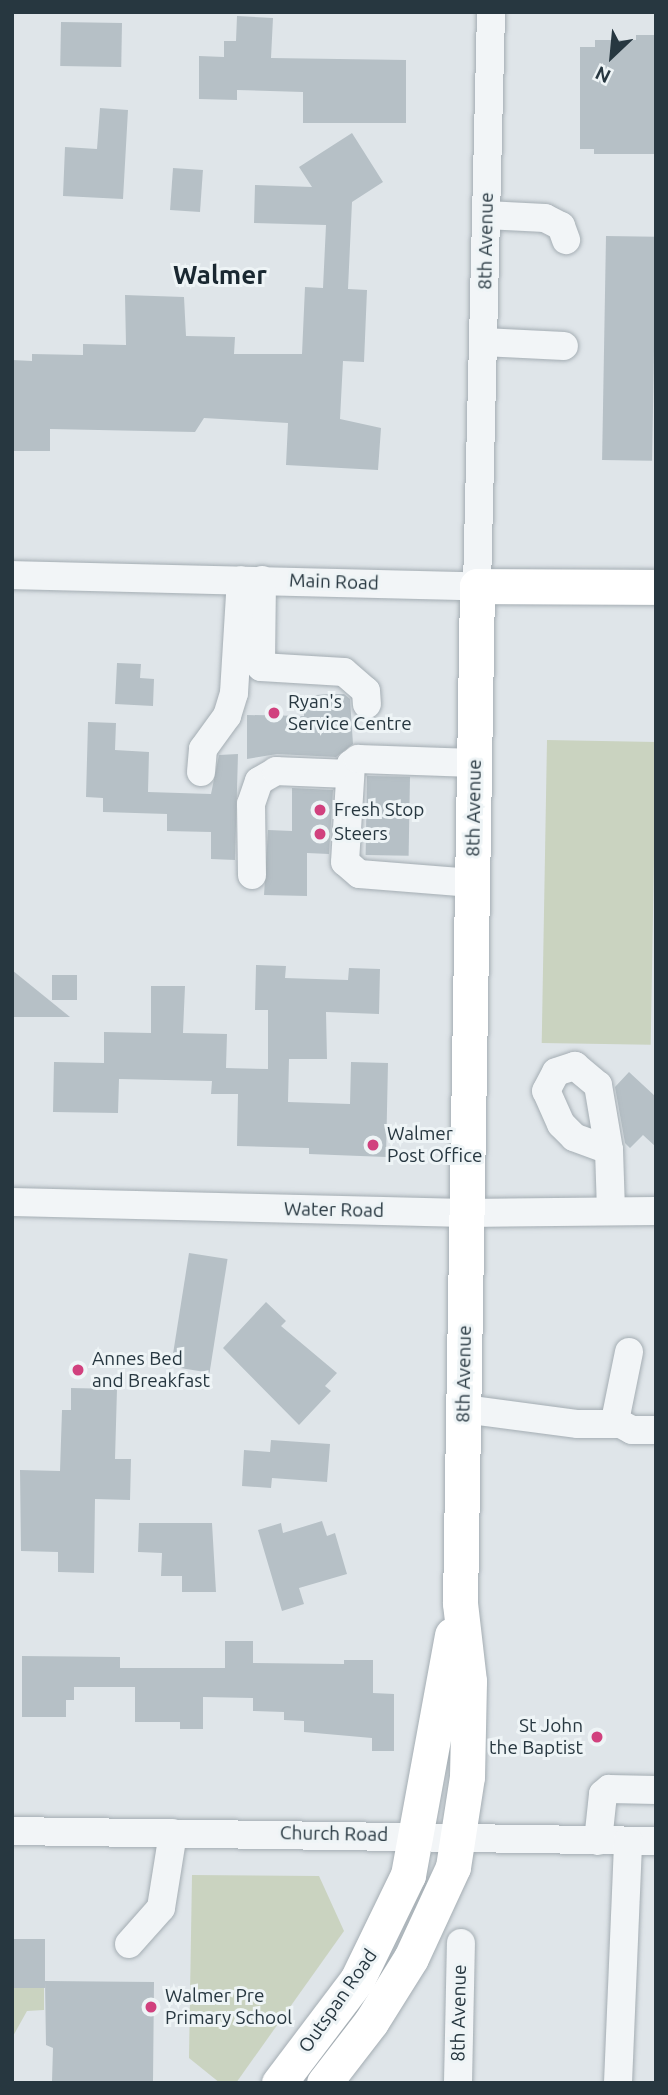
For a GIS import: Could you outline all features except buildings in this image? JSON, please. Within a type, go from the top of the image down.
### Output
[{"type":"main road","name":"Main Road","points":[[477,586],[656,587]]},
{"type":"main road","name":"8th Avenue","points":[[416,1835],[460,1603],[477,586]]},
{"type":"main road","name":"8th Avenue","points":[[460,1603],[467,1648],[470,1737],[461,1836]]},
{"type":"main road","name":"Outspan Road","points":[[279,2083],[336,2010],[382,1937],[408,1875],[416,1835]]},
{"type":"main road","name":"Outspan Road","points":[[324,2083],[371,2022],[411,1958],[453,1867],[461,1836]]},
{"type":"street","name":"8th Avenue","points":[[477,586],[491,12]]},
{"type":"street","points":[[486,215],[545,218],[561,226],[566,240]]},
{"type":"street","points":[[483,342],[564,346]]},
{"type":"street","name":"Main Road","points":[[12,575],[477,586]]},
{"type":"street","points":[[251,580],[261,667],[344,672],[366,691],[367,704]]},
{"type":"street","points":[[201,772],[203,749],[227,716],[234,693],[251,580]]},
{"type":"street","points":[[472,883],[359,874],[345,862],[348,774],[358,759],[474,763]]},
{"type":"street","points":[[252,875],[251,804],[259,781],[276,771],[348,774]]},
{"type":"street","points":[[608,1150],[611,1210]]},
{"type":"street","name":"Water Road","points":[[12,1202],[466,1213],[656,1211]]},
{"type":"street","points":[[618,1424],[616,1403],[629,1352]]},
{"type":"street","points":[[464,1409],[578,1424],[618,1424],[632,1430],[656,1430]]},
{"type":"street","points":[[598,1841],[603,1794],[609,1789],[656,1790]]},
{"type":"street","name":"Church Road","points":[[12,1831],[416,1835],[642,1841]]},
{"type":"street","points":[[129,1944],[161,1908],[173,1833]]},
{"type":"street","points":[[618,2083],[642,1841]]},
{"type":"street","name":"8th Avenue","points":[[458,2083],[461,1943]]},
{"type":"green space","points":[[547,740],[656,742],[651,1045],[542,1043]]},
{"type":"green space","points":[[192,1875],[319,1876],[344,1931],[236,2083],[220,2083],[189,2058]]},
{"type":"green space","points":[[12,1988],[44,1988],[44,2010],[27,2011],[12,2038]]},
{"type":"place","name":"Ryan's Service Centre","points":[[274,713]]},
{"type":"place","name":"Fresh Stop","points":[[320,810]]},
{"type":"place","name":"Steers","points":[[320,834]]},
{"type":"place","name":"Walmer Post Office","points":[[373,1145]]},
{"type":"place","name":"Annes Bed and Breakfast","points":[[78,1370]]},
{"type":"place","name":"St John the Baptist","points":[[597,1737]]},
{"type":"place","name":"Walmer Pre Primary School","points":[[151,2007]]},
{"type":"district","name":"Walmer","points":[[220,275]]}]
